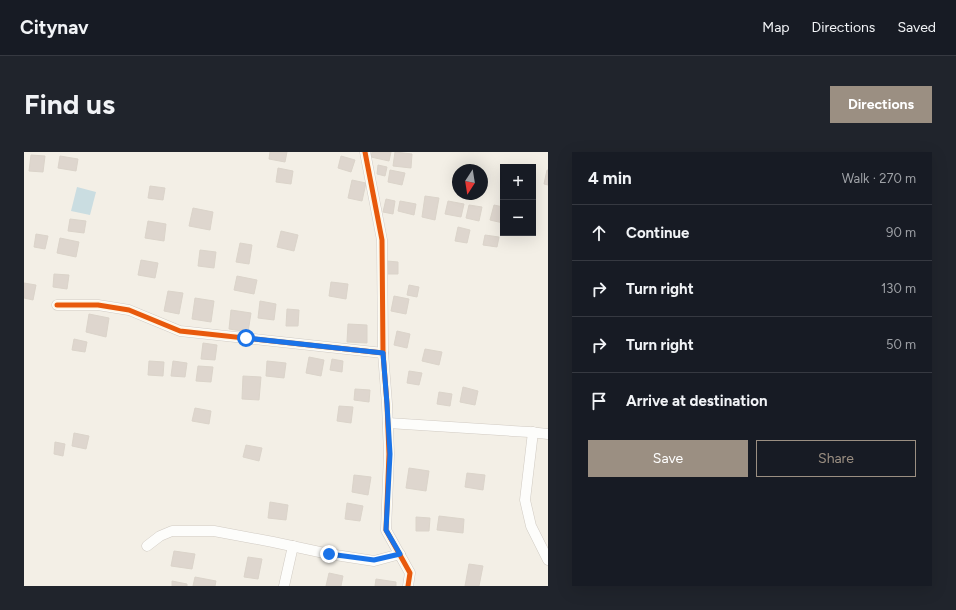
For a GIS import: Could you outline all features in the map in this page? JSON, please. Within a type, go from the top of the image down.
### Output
[{"type":"street","points":[[365,152],[382,240],[383,353],[390,454],[386,530],[410,573],[408,586]]},
{"type":"street","points":[[57,305],[98,305],[129,310],[180,331],[383,353]]},
{"type":"street","points":[[388,422],[548,434]]},
{"type":"street","points":[[533,432],[525,500],[531,526],[548,560]]},
{"type":"street","points":[[148,546],[160,536],[172,530],[214,531],[329,554],[374,560],[400,554]]},
{"type":"street","points":[[284,586],[293,546]]},
{"type":"shaded area","points":[[77,187],[96,192],[90,215],[71,211]]},
{"type":"building","points":[[270,152],[287,152],[285,162],[269,159]]},
{"type":"building","points":[[372,152],[391,152],[389,161],[371,157]]},
{"type":"building","points":[[395,152],[412,154],[411,168],[393,166]]},
{"type":"building","points":[[31,155],[45,156],[43,172],[29,171]]},
{"type":"building","points":[[60,156],[78,159],[76,171],[58,168]]},
{"type":"building","points":[[341,156],[355,160],[351,172],[338,168]]},
{"type":"building","points":[[378,165],[387,167],[385,176],[377,174]]},
{"type":"building","points":[[278,168],[293,171],[291,184],[276,182]]},
{"type":"building","points":[[390,170],[405,173],[402,185],[388,182]]},
{"type":"building","points":[[548,170],[548,185],[544,184]]},
{"type":"building","points":[[352,180],[366,183],[362,201],[348,198]]},
{"type":"building","points":[[150,186],[165,188],[163,200],[148,198]]},
{"type":"building","points":[[425,196],[439,198],[435,220],[422,217]]},
{"type":"building","points":[[386,199],[395,201],[393,214],[383,212]]},
{"type":"building","points":[[400,201],[416,204],[414,215],[398,211]]},
{"type":"building","points":[[448,201],[464,204],[461,217],[445,214]]},
{"type":"building","points":[[469,205],[482,207],[479,221],[466,218]]},
{"type":"building","points":[[494,205],[500,206],[500,222],[490,220]]},
{"type":"building","points":[[193,208],[213,212],[210,230],[189,226]]},
{"type":"building","points":[[70,219],[86,221],[84,233],[68,231]]},
{"type":"building","points":[[148,221],[166,224],[164,241],[145,238]]},
{"type":"building","points":[[458,227],[470,230],[467,243],[455,241]]},
{"type":"building","points":[[281,231],[298,235],[294,251],[277,247]]},
{"type":"building","points":[[36,234],[48,236],[45,249],[34,247]]},
{"type":"building","points":[[485,235],[499,237],[497,247],[483,245]]},
{"type":"building","points":[[60,238],[79,242],[76,257],[57,253]]},
{"type":"building","points":[[240,243],[252,245],[249,264],[236,262]]},
{"type":"building","points":[[200,250],[216,252],[214,268],[198,266]]},
{"type":"building","points":[[141,260],[158,263],[155,278],[138,275]]},
{"type":"building","points":[[387,261],[398,262],[398,274],[386,274]]},
{"type":"building","points":[[54,274],[69,275],[67,289],[53,287]]},
{"type":"building","points":[[237,276],[257,280],[254,294],[234,290]]},
{"type":"building","points":[[331,282],[348,284],[346,299],[329,296]]},
{"type":"building","points":[[24,283],[36,285],[33,300],[24,298]]},
{"type":"building","points":[[409,285],[419,287],[417,297],[407,295]]},
{"type":"building","points":[[168,291],[183,293],[179,314],[164,311]]},
{"type":"building","points":[[394,296],[409,299],[406,314],[391,311]]},
{"type":"building","points":[[195,298],[214,301],[211,322],[192,319]]},
{"type":"building","points":[[260,301],[276,304],[274,320],[258,318]]},
{"type":"building","points":[[287,309],[299,310],[298,326],[286,326]]},
{"type":"building","points":[[231,310],[251,313],[248,332],[229,329]]},
{"type":"building","points":[[89,314],[109,318],[106,337],[86,332]]},
{"type":"building","points":[[348,324],[367,325],[367,343],[347,342]]},
{"type":"building","points":[[397,331],[410,334],[407,348],[394,345]]},
{"type":"building","points":[[74,339],[87,342],[85,352],[72,350]]},
{"type":"building","points":[[203,343],[217,345],[215,360],[201,359]]},
{"type":"building","points":[[425,349],[442,352],[439,365],[422,361]]},
{"type":"building","points":[[309,357],[324,360],[321,376],[306,373]]},
{"type":"building","points":[[332,359],[343,361],[342,372],[330,370]]},
{"type":"building","points":[[149,361],[164,362],[163,376],[148,375]]},
{"type":"building","points":[[173,361],[187,363],[185,377],[171,376]]},
{"type":"building","points":[[267,361],[286,363],[284,378],[266,376]]},
{"type":"building","points":[[198,366],[213,367],[211,382],[196,381]]},
{"type":"building","points":[[409,371],[422,373],[419,385],[407,383]]},
{"type":"building","points":[[243,376],[261,377],[259,400],[242,399]]},
{"type":"building","points":[[463,387],[478,391],[475,405],[460,402]]},
{"type":"building","points":[[355,389],[370,390],[369,402],[354,400]]},
{"type":"building","points":[[439,392],[452,394],[450,406],[437,404]]},
{"type":"building","points":[[339,406],[353,407],[351,423],[337,421]]},
{"type":"building","points":[[195,408],[211,411],[209,424],[192,421]]},
{"type":"building","points":[[74,433],[89,436],[86,449],[72,446]]},
{"type":"building","points":[[55,442],[65,444],[63,456],[54,454]]},
{"type":"building","points":[[246,445],[262,448],[259,461],[243,457]]},
{"type":"building","points":[[409,468],[429,471],[426,491],[406,488]]},
{"type":"building","points":[[467,473],[485,475],[483,490],[465,487]]},
{"type":"building","points":[[354,475],[371,477],[368,495],[352,492]]},
{"type":"building","points":[[270,502],[288,505],[286,520],[268,518]]},
{"type":"building","points":[[347,503],[363,506],[360,521],[345,519]]},
{"type":"building","points":[[439,516],[464,519],[463,533],[437,530]]},
{"type":"building","points":[[416,517],[430,518],[429,531],[416,531]]},
{"type":"building","points":[[174,551],[195,554],[192,569],[171,566]]},
{"type":"building","points":[[248,557],[262,559],[258,579],[244,577]]},
{"type":"building","points":[[469,564],[483,566],[479,586],[465,586]]},
{"type":"building","points":[[329,573],[343,576],[341,586],[326,586]]},
{"type":"building","points":[[195,577],[216,581],[215,586],[193,586]]},
{"type":"building","points":[[376,579],[396,582],[396,586],[375,586]]},
{"type":"building","points":[[172,581],[187,584],[187,586],[172,586]]},
{"type":"cycle path","points":[[365,152],[382,240],[383,353],[389,454],[386,530],[410,573],[408,586]]},
{"type":"cycle path","points":[[57,305],[98,305],[129,310],[180,331],[383,353]]},
{"type":"route","points":[[246,338],[383,353],[390,454],[386,530],[400,554],[374,560],[329,554]]}]
